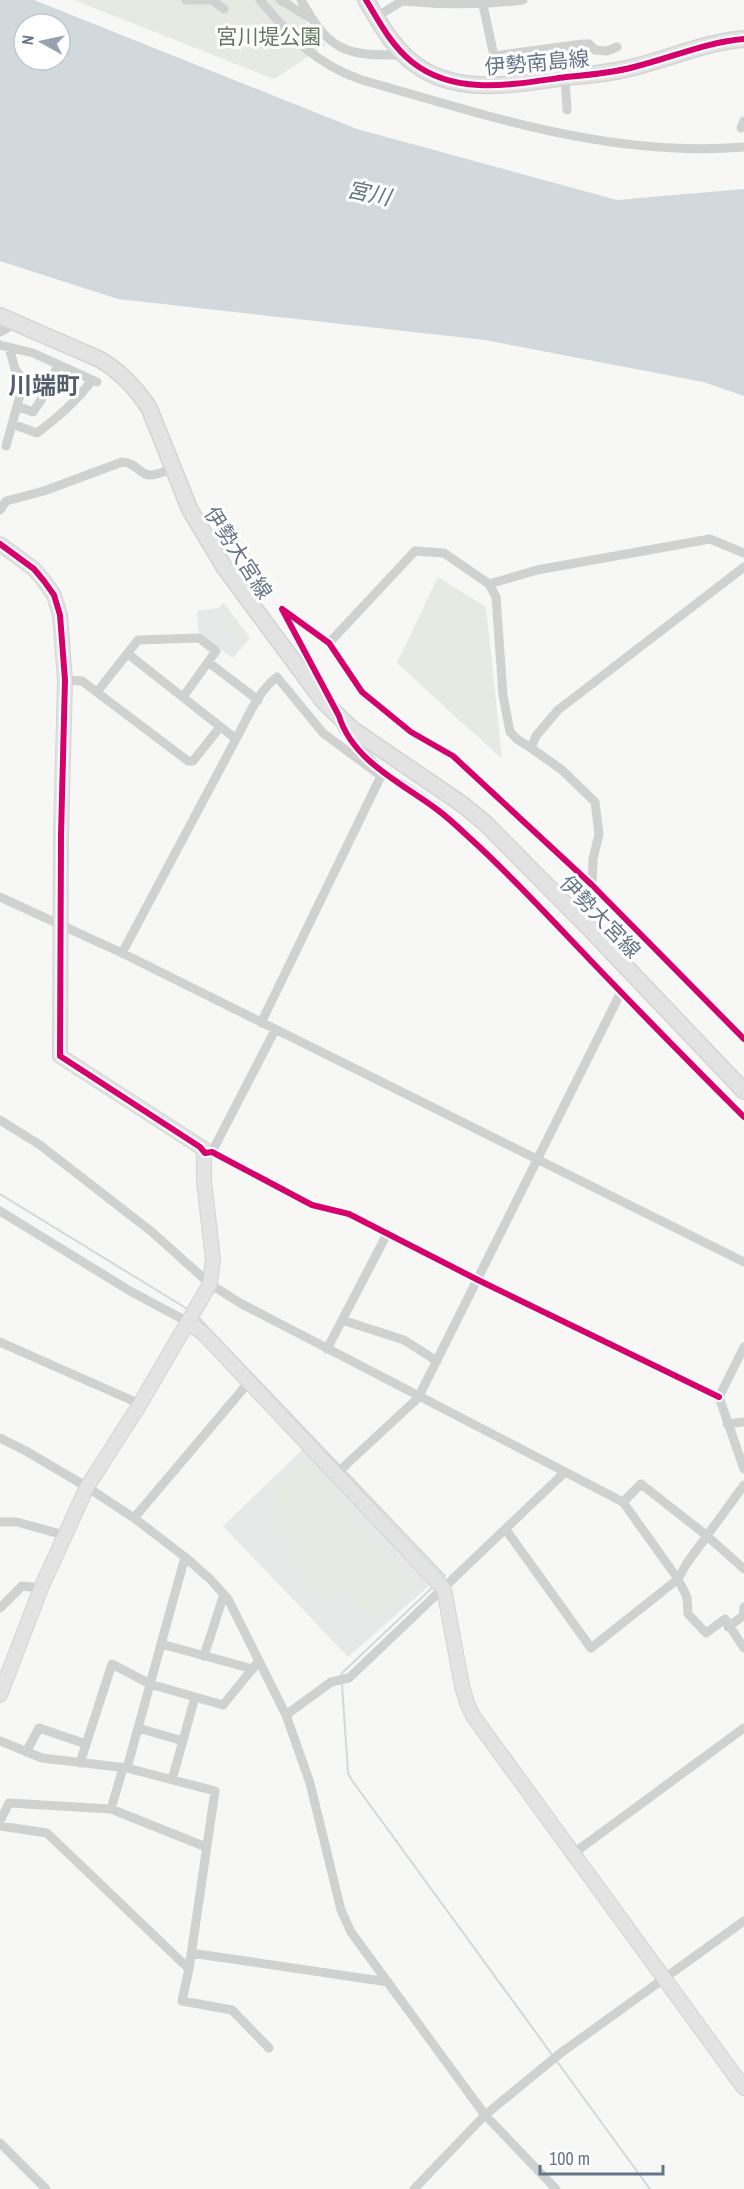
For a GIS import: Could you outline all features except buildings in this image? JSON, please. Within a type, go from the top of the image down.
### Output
[{"type":"main road","name":"伊勢南島線","points":[[366,0],[388,38],[403,54],[424,70],[446,79],[468,84],[493,86],[615,72],[716,43],[744,39]]},
{"type":"main road","name":"伊勢大宮線","points":[[0,316],[99,359],[120,373],[141,394],[149,408],[190,510],[224,567],[323,701],[373,744],[462,804],[485,824],[589,928],[744,1091]]},
{"type":"street","points":[[186,0],[212,0],[224,9]]},
{"type":"street","points":[[260,0],[278,22],[313,56],[345,74],[362,80],[531,128],[583,138],[666,149],[711,150],[744,147]]},
{"type":"street","points":[[279,0],[312,20]]},
{"type":"street","points":[[302,0],[312,20],[331,42],[352,52],[397,55]]},
{"type":"street","points":[[376,17],[404,0],[433,4],[483,5],[523,0]]},
{"type":"street","points":[[483,5],[494,56],[582,44],[589,44],[595,50],[607,51],[616,47]]},
{"type":"street","points":[[564,78],[567,110]]},
{"type":"street","points":[[0,332],[16,323]]},
{"type":"street","points":[[5,346],[33,353],[95,381],[67,411],[37,433],[12,424]]},
{"type":"street","points":[[5,346],[15,369],[24,381],[6,446]]},
{"type":"street","points":[[17,406],[33,412],[58,365]]},
{"type":"street","points":[[0,510],[6,501],[44,491],[122,462],[131,463],[147,475],[174,468]]},
{"type":"street","points":[[489,584],[537,570],[710,539],[744,553]]},
{"type":"street","points":[[0,544],[34,569],[54,595],[60,615],[64,680],[60,1056],[209,1152],[312,1204],[349,1214],[719,1398]]},
{"type":"street","points":[[329,643],[415,551],[444,553],[489,584],[496,597],[503,695],[510,732],[517,740],[562,771],[595,802],[599,834],[593,859],[592,885]]},
{"type":"street","points":[[531,748],[536,736],[558,710],[744,567]]},
{"type":"street","points":[[383,775],[343,730],[339,716],[282,609],[329,643],[362,692],[411,732],[453,756],[592,885],[744,1039]]},
{"type":"street","points":[[97,692],[138,640],[199,638],[216,651],[183,697]]},
{"type":"street","points":[[128,654],[236,739]]},
{"type":"street","points":[[208,662],[258,700]]},
{"type":"street","points":[[122,953],[236,739],[258,700],[277,677],[323,733],[441,812],[501,867],[744,1117]]},
{"type":"street","points":[[64,680],[82,681],[188,761],[193,761],[220,727]]},
{"type":"street","points":[[261,1023],[383,775]]},
{"type":"street","points":[[0,897],[122,953],[744,1262]]},
{"type":"street","points":[[337,1473],[418,1398],[621,992]]},
{"type":"street","points":[[0,1695],[41,1588],[87,1486],[140,1404],[210,1284],[213,1259],[204,1182],[209,1152],[275,1030]]},
{"type":"street","points":[[0,1120],[68,1166],[152,1232],[210,1284],[240,1303],[418,1398],[623,1502],[678,1579],[687,1597],[688,1614],[706,1633],[724,1620],[744,1648]]},
{"type":"street","points":[[0,1211],[130,1291],[192,1315],[204,1334],[337,1473],[440,1586],[462,1686],[473,1716],[744,2088]]},
{"type":"street","points":[[327,1349],[387,1234]]},
{"type":"street","points":[[342,1320],[404,1340],[437,1361]]},
{"type":"street","points":[[0,1342],[140,1404]]},
{"type":"street","points":[[744,1347],[719,1398],[744,1469]]},
{"type":"street","points":[[134,1518],[249,1382]]},
{"type":"street","points":[[727,1424],[744,1422]]},
{"type":"street","points":[[0,1438],[87,1486],[134,1518],[185,1557],[228,1599],[256,1666],[286,1715],[310,1783],[341,1910],[351,1932],[485,2115],[556,2189]]},
{"type":"street","points":[[286,1715],[331,1682],[341,1680],[440,1586],[506,1530],[565,1472]]},
{"type":"street","points":[[623,1502],[641,1484],[706,1535],[744,1569]]},
{"type":"street","points":[[506,1530],[591,1648],[678,1579],[706,1535],[744,1485]]},
{"type":"street","points":[[0,1522],[17,1522],[64,1535]]},
{"type":"street","points":[[111,1809],[138,1728],[185,1557]]},
{"type":"street","points":[[0,1608],[22,1586],[41,1588]]},
{"type":"street","points":[[204,1656],[224,1594]]},
{"type":"street","points":[[728,1627],[743,1616],[744,1607]]},
{"type":"street","points":[[161,1644],[204,1656],[256,1666]]},
{"type":"street","points":[[80,1763],[112,1664],[150,1684],[223,1706],[256,1666]]},
{"type":"street","points":[[172,1780],[195,1697]]},
{"type":"street","points":[[26,1752],[39,1728],[86,1744]]},
{"type":"street","points":[[138,1728],[183,1741]]},
{"type":"street","points":[[573,1853],[744,1728]]},
{"type":"street","points":[[0,1741],[42,1758],[125,1768],[215,1791],[189,1969],[182,2001],[232,2010],[269,2048]]},
{"type":"street","points":[[0,1821],[9,1803],[111,1809],[206,1847]]},
{"type":"street","points":[[0,1826],[47,1833],[189,1969]]},
{"type":"street","points":[[414,2189],[485,2115],[550,2062],[744,1921]]},
{"type":"street","points":[[191,1953],[388,1982]]},
{"type":"street","points":[[0,2143],[46,2189]]},
{"type":"shaded area","points":[[224,603],[250,638],[233,658],[199,634],[197,611],[218,608]]},
{"type":"shaded area","points":[[304,1448],[431,1584],[348,1657],[223,1526]]},
{"type":"green space","name":"宮川堤公園","points":[[74,0],[292,0],[311,30],[326,45],[274,79]]},
{"type":"green space","points":[[438,577],[486,607],[502,759],[397,663]]},
{"type":"green space","points":[[231,617],[246,636],[241,644],[221,629]]},
{"type":"green space","points":[[310,1455],[338,1488],[334,1493],[409,1577],[410,1588],[371,1621],[340,1589],[325,1601],[301,1574],[272,1489]]},
{"type":"water","name":"宮川","points":[[0,0],[34,0],[64,12],[12,12],[12,72],[72,72],[72,15],[357,129],[617,200],[744,189],[744,396],[703,382],[485,340],[118,299],[0,261]]},
{"type":"waterway","points":[[0,1194],[189,1310]]},
{"type":"waterway","points":[[198,1317],[341,1467]]},
{"type":"waterway","points":[[345,1471],[445,1576],[441,1580]]},
{"type":"waterway","points":[[341,1678],[342,1673],[434,1586]]},
{"type":"waterway","points":[[342,1684],[348,1773],[351,1779],[553,2056]]},
{"type":"waterway","points":[[556,2060],[650,2189]]},
{"type":"cycle path","points":[[366,0],[392,41],[412,62],[429,73],[467,84],[506,85],[609,72],[716,43],[744,39]]},
{"type":"cycle path","points":[[0,544],[34,569],[54,595],[60,615],[65,680],[61,835],[60,1056],[200,1147],[205,1153],[212,1152],[312,1205],[349,1214],[478,1280],[719,1397]]},
{"type":"cycle path","points":[[744,1039],[592,885],[453,756],[411,732],[362,692],[329,643],[282,609],[346,732],[356,746],[381,771],[443,814],[486,853],[744,1117]]},
{"type":"district","name":"川端町","points":[[44,386]]}]
